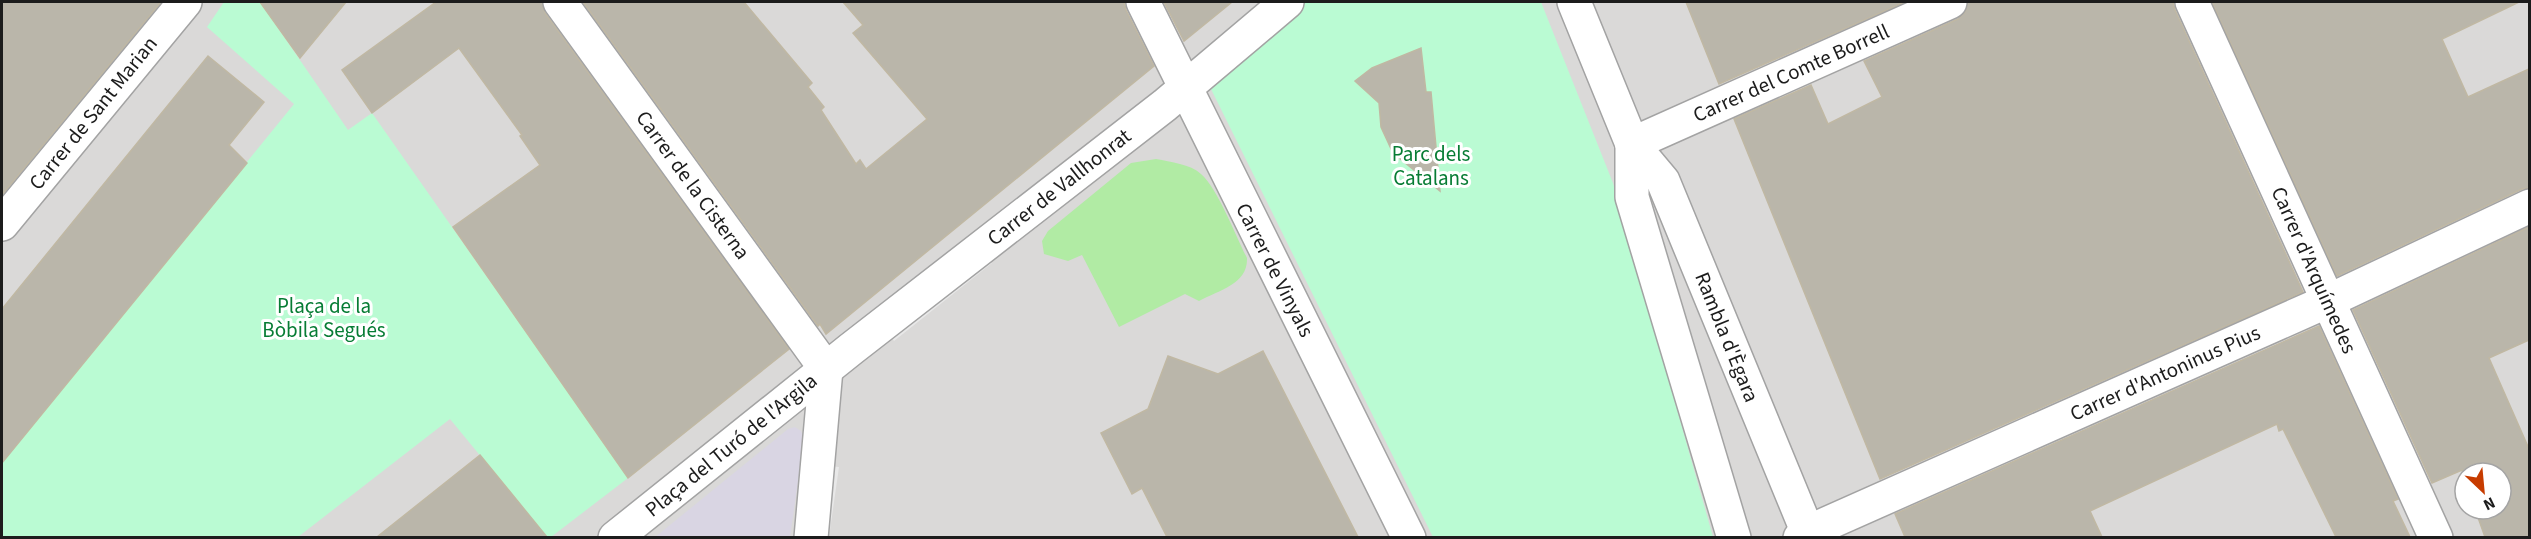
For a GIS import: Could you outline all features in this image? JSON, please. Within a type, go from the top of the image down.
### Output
[{"type":"street","name":"Carrer de Sant Marian","points":[[2,224],[185,2]]},
{"type":"street","name":"Carrer de la Cisterna","points":[[560,2],[826,369]]},
{"type":"street","name":"Carrer de Vinyals","points":[[1143,2],[1409,537]]},
{"type":"street","name":"Carrer de Vallhonrat","points":[[826,369],[1185,89],[1287,2]]},
{"type":"street","name":"Rambla d'Ègara","points":[[1574,2],[1632,144],[1663,181],[1806,536]]},
{"type":"street","name":"Carrer del Comte Borrell","points":[[1632,144],[1950,2]]},
{"type":"street","name":"Carrer d'Arquímedes","points":[[2192,2],[2436,537]]},
{"type":"street","name":"Rambla d'Ègara","points":[[1632,144],[1632,197],[1734,537]]},
{"type":"street","name":"Carrer d'Antoninus Pius","points":[[1806,536],[2328,301],[2529,206]]},
{"type":"street","name":"Plaça del Turó de l'Argila","points":[[615,537],[826,369]]},
{"type":"street","name":"Plaça del Turó de l'Argila","points":[[811,537],[826,369]]},
{"type":"shaded area","points":[[2,2],[2529,2],[2529,537],[2,537]]},
{"type":"shaded area","points":[[986,256],[992,263],[894,341],[888,332]]},
{"type":"shaded area","points":[[795,427],[801,431],[804,439],[790,537],[654,538],[788,429]]},
{"type":"shaded area","points":[[829,466],[839,467],[829,537],[819,538]]},
{"type":"green space","name":"Plaça de la Bòbila Segués","points":[[224,2],[260,2],[348,130],[372,113],[628,478],[551,537],[547,537],[450,419],[298,537],[2,538],[2,463],[294,104],[207,27]]},
{"type":"green space","name":"Parc dels Catalans","points":[[1303,2],[1541,2],[1613,183],[1713,537],[1433,537],[1209,85],[1214,77]]},
{"type":"green space","points":[[1156,159],[1191,168],[1207,181],[1214,190],[1247,258],[1246,267],[1238,280],[1216,293],[1199,301],[1185,294],[1119,327],[1082,255],[1068,261],[1044,254],[1042,241],[1048,231],[1131,163]]},
{"type":"building","points":[[2,2],[161,2],[2,195]]},
{"type":"building","points":[[260,2],[346,2],[300,58]]},
{"type":"building","points":[[436,2],[542,2],[545,13],[789,349],[628,478],[453,227],[540,165],[520,136],[522,135],[459,48],[372,113],[342,70]]},
{"type":"building","points":[[583,2],[744,2],[812,83],[808,87],[824,107],[821,110],[856,164],[860,160],[866,169],[927,119],[853,33],[863,25],[843,2],[1124,2],[1154,66],[826,334]]},
{"type":"building","points":[[1164,2],[1232,2],[1184,41]]},
{"type":"building","points":[[1686,2],[1905,2],[1719,84]]},
{"type":"building","points":[[1968,2],[2173,2],[2303,292],[1880,479],[1734,119],[1811,85],[1828,124],[1882,97],[1864,61],[1958,19],[1965,12]]},
{"type":"building","points":[[2212,2],[2519,2],[2442,39],[2468,97],[2529,69],[2529,188],[2522,189],[2337,276]]},
{"type":"building","points":[[1421,48],[1426,92],[1431,92],[1440,191],[1393,153],[1381,127],[1379,103],[1355,81],[1372,68]]},
{"type":"building","points":[[208,56],[264,102],[229,145],[247,163],[2,463],[2,309]]},
{"type":"building","points":[[2529,227],[2529,340],[2489,358],[2529,449],[2529,537],[2485,537],[2479,521],[2513,521],[2513,461],[2453,461],[2453,474],[2432,483],[2353,310]]},
{"type":"building","points":[[2319,326],[2398,499],[2393,501],[2410,537],[2336,537],[2283,429],[2279,431],[2277,424],[2090,511],[2102,537],[1905,537],[1895,514]]},
{"type":"building","points":[[1263,351],[1358,537],[1167,537],[1142,488],[1132,494],[1101,433],[1148,409],[1168,356],[1218,374]]},
{"type":"building","points":[[480,455],[547,537],[377,537]]}]
